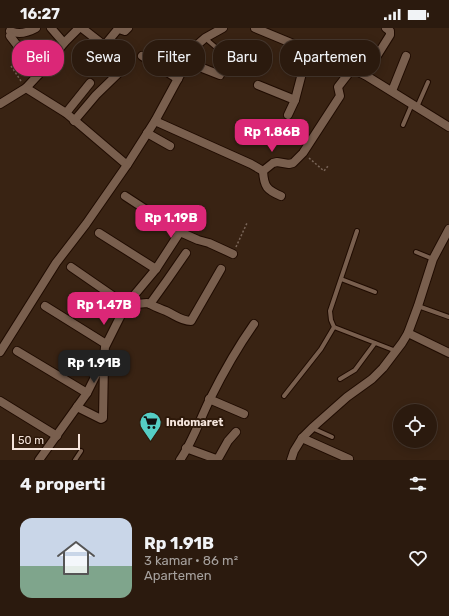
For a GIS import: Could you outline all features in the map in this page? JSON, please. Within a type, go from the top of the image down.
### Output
[{"type":"street","points":[[14,40],[10,34],[26,33],[36,28]]},
{"type":"street","points":[[51,28],[61,40]]},
{"type":"street","points":[[64,43],[81,28],[96,40]]},
{"type":"street","points":[[109,40],[118,29],[125,32],[128,28]]},
{"type":"street","points":[[203,40],[223,28]]},
{"type":"street","points":[[255,28],[284,40]]},
{"type":"street","points":[[380,51],[390,35],[390,31],[386,28]]},
{"type":"street","points":[[142,56],[178,79]]},
{"type":"street","points":[[392,91],[406,56]]},
{"type":"street","points":[[0,104],[26,88],[37,76]]},
{"type":"street","points":[[74,121],[96,95],[116,76]]},
{"type":"street","points":[[0,352],[56,263],[86,224],[127,165],[155,120],[180,76]]},
{"type":"street","points":[[288,115],[295,100],[301,76]]},
{"type":"street","points":[[263,171],[273,163],[293,163],[302,153],[340,96],[338,87],[347,76]]},
{"type":"street","points":[[367,76],[448,125]]},
{"type":"street","points":[[66,113],[90,83]]},
{"type":"street","points":[[258,85],[295,100]]},
{"type":"street","points":[[26,88],[66,113],[127,165]]},
{"type":"street","points":[[155,120],[263,171]]},
{"type":"street","points":[[147,133],[170,146]]},
{"type":"street","points":[[263,171],[264,183],[268,189],[281,196]]},
{"type":"street","points":[[125,196],[180,232],[232,254]]},
{"type":"street","points":[[290,460],[302,438],[347,397],[383,368],[396,352],[408,333],[434,259],[449,229]]},
{"type":"street","points":[[77,407],[101,419],[103,418],[104,359],[106,344],[126,305],[156,269],[180,232]]},
{"type":"street","points":[[100,233],[156,269]]},
{"type":"street","points":[[150,304],[186,253]]},
{"type":"street","points":[[71,267],[126,305],[147,303],[180,319],[191,321],[221,269]]},
{"type":"street","points":[[45,306],[106,344]]},
{"type":"street","points":[[180,460],[203,415],[217,383],[236,350],[254,324]]},
{"type":"street","points":[[408,333],[449,353]]},
{"type":"street","points":[[17,352],[87,393]]},
{"type":"street","points":[[39,460],[87,393],[104,359]]},
{"type":"street","points":[[209,399],[244,414]]},
{"type":"street","points":[[0,401],[57,436]]},
{"type":"street","points":[[186,448],[216,459],[236,432]]},
{"type":"street","points":[[302,438],[348,459]]},
{"type":"lane","points":[[205,38],[213,45]]},
{"type":"lane","points":[[403,125],[428,82]]},
{"type":"lane","points":[[357,231],[330,311],[331,320],[334,327],[396,352]]},
{"type":"lane","points":[[416,252],[434,259]]},
{"type":"lane","points":[[341,280],[375,292]]},
{"type":"lane","points":[[418,306],[449,317]]},
{"type":"lane","points":[[284,396],[321,349],[334,327]]},
{"type":"lane","points":[[340,379],[355,370],[375,343]]},
{"type":"lane","points":[[312,428],[332,437]]},
{"type":"lane","points":[[75,460],[80,450]]},
{"type":"path","points":[[11,66],[26,88]]},
{"type":"path","points":[[302,153],[324,171],[328,166]]},
{"type":"path","points":[[232,254],[247,223]]},
{"type":"place","name":"Indomaret","points":[[150,442]]}]
